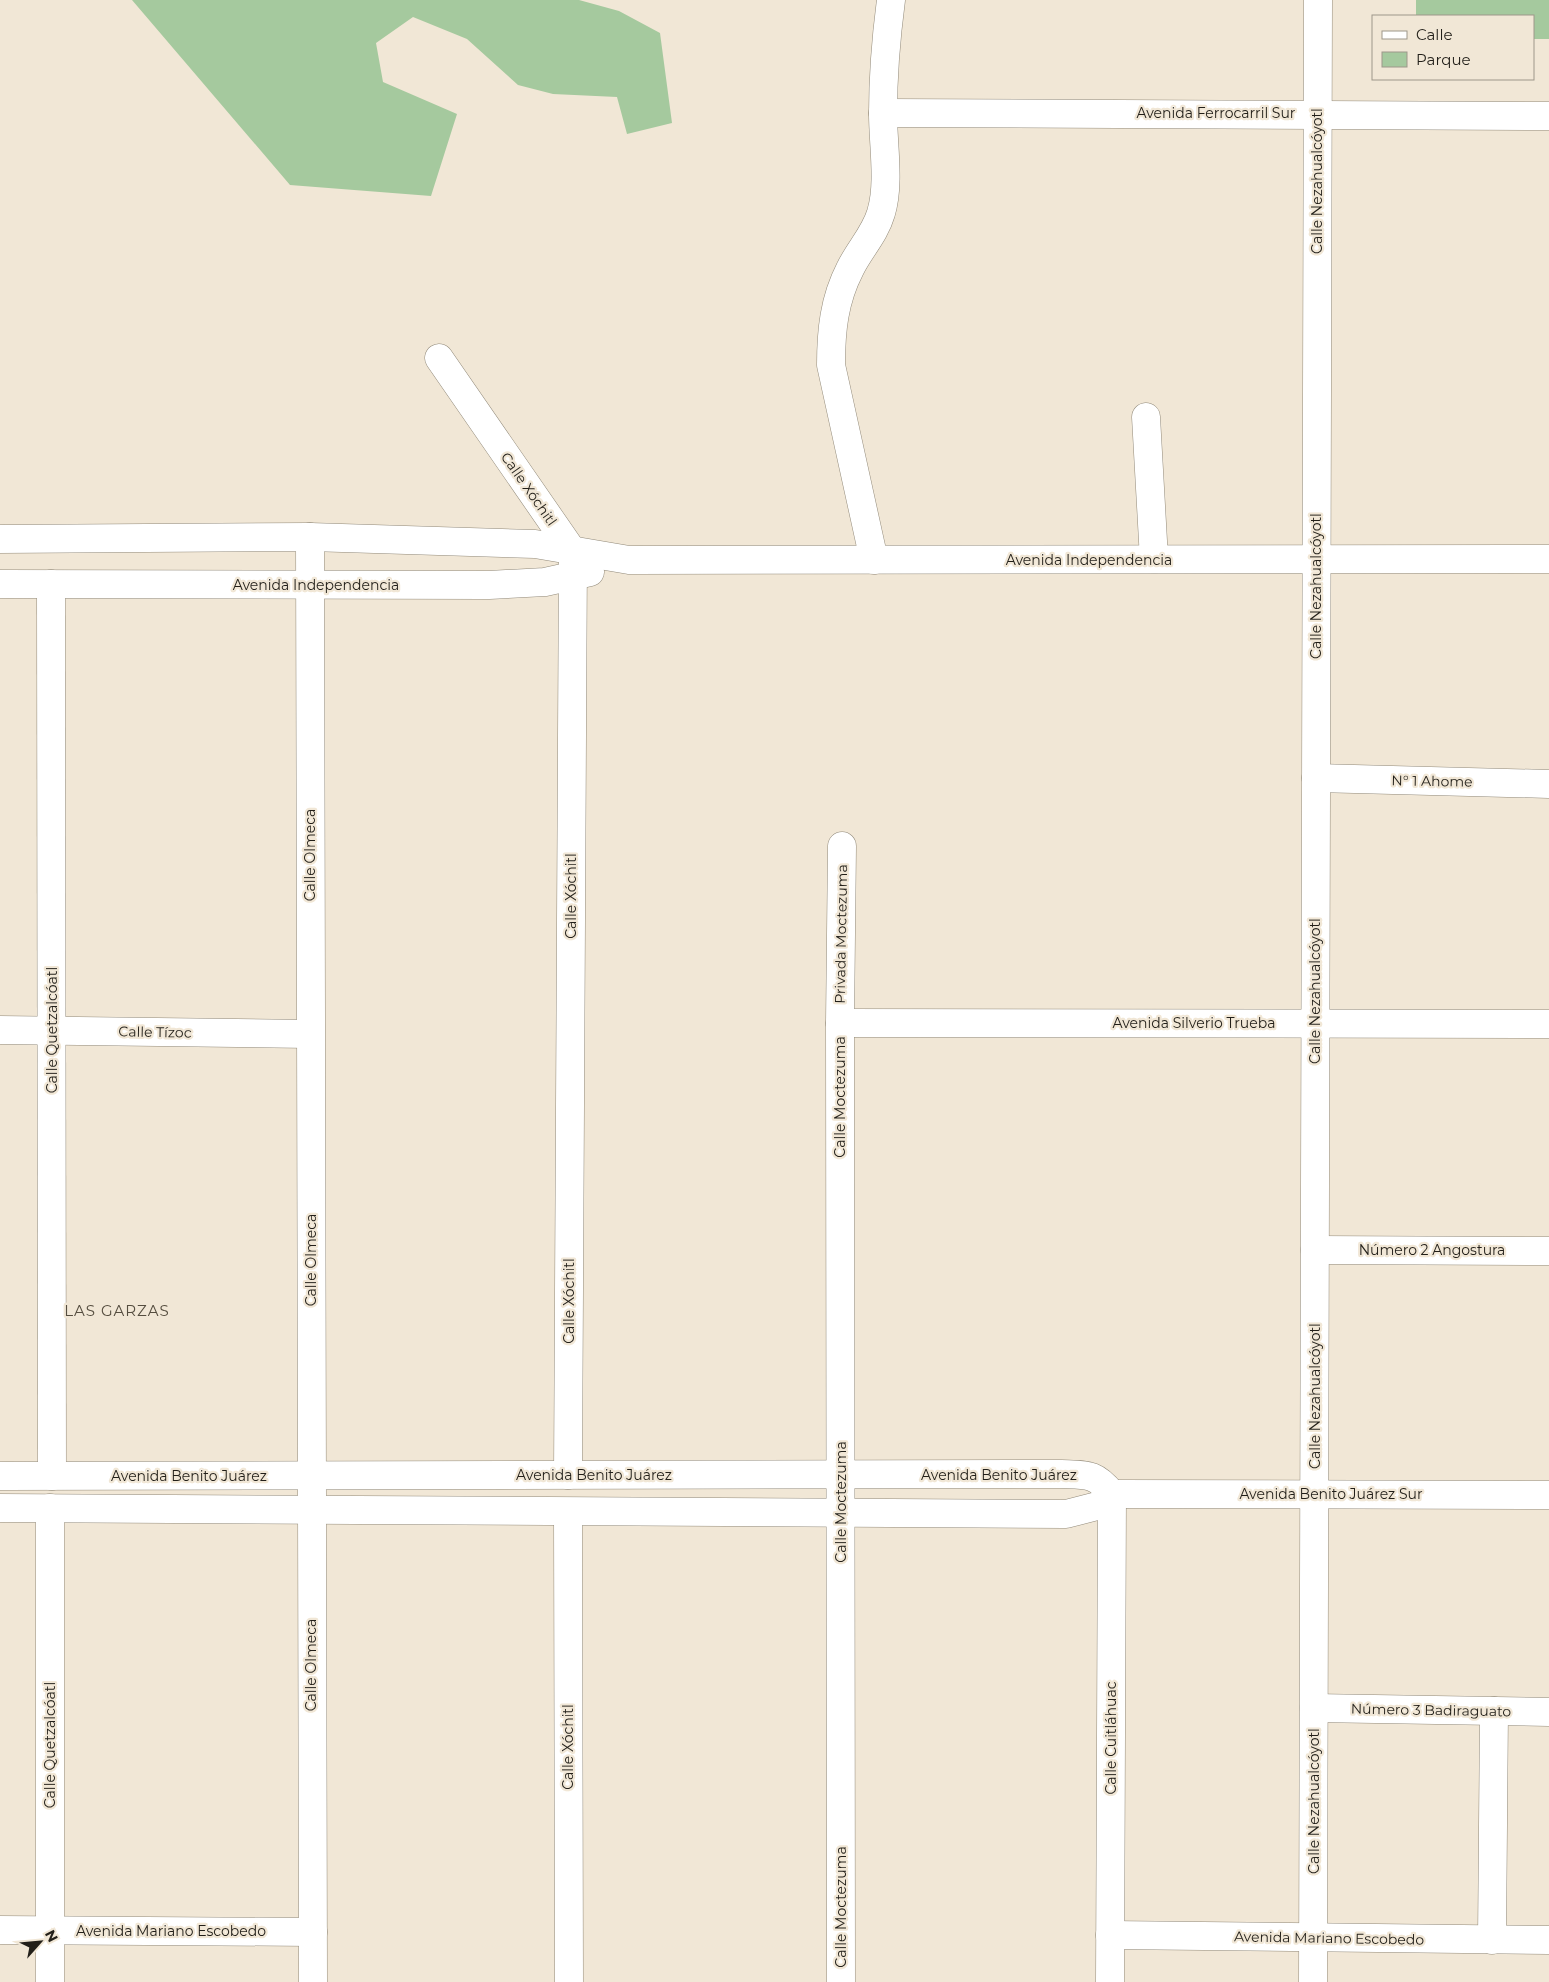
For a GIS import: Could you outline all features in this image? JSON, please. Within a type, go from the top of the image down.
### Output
[{"type":"street","points":[[874,560],[831,365],[831,334],[835,308],[850,269],[871,236],[881,213],[884,195],[883,113],[891,0]]},
{"type":"street","name":"Calle Nezahualcóyotl","points":[[1313,1982],[1318,0]]},
{"type":"street","name":"Avenida Ferrocarril Sur","points":[[883,113],[1549,116]]},
{"type":"street","name":"Calle Xóchitl","points":[[439,358],[572,564],[568,1475]]},
{"type":"street","points":[[1146,417],[1154,559]]},
{"type":"street","name":"Avenida Independencia","points":[[0,539],[310,538],[534,544],[572,564]]},
{"type":"street","name":"Calle Olmeca","points":[[310,538],[313,1982]]},
{"type":"street","name":"Avenida Independencia","points":[[0,584],[489,585],[545,582],[572,564],[630,560],[1549,559]]},
{"type":"street","name":"Calle Quetzalcóatl","points":[[51,584],[52,1476]]},
{"type":"street","name":"N° 1 Ahome","points":[[1316,778],[1549,784]]},
{"type":"street","name":"Privada Moctezuma","points":[[840,1023],[842,846]]},
{"type":"street","name":"Avenida Silverio Trueba","points":[[840,1023],[1549,1024]]},
{"type":"street","name":"Calle Moctezuma","points":[[840,1023],[841,1982]]},
{"type":"street","name":"Calle Tízoc","points":[[0,1030],[310,1034]]},
{"type":"street","name":"Número 2 Angostura","points":[[1315,1250],[1549,1251]]},
{"type":"street","name":"Avenida Benito Juárez","points":[[0,1476],[1084,1475],[1100,1479],[1112,1494]]},
{"type":"street","points":[[0,1508],[1066,1514],[1102,1505],[1112,1494]]},
{"type":"street","name":"Avenida Benito Juárez Sur","points":[[1112,1494],[1549,1495]]},
{"type":"street","name":"Calle Cuitláhuac","points":[[1110,1982],[1112,1494]]},
{"type":"street","name":"Calle Quetzalcóatl","points":[[50,1508],[50,1982]]},
{"type":"street","name":"Calle Xóchitl","points":[[568,1512],[569,1982]]},
{"type":"street","name":"Número 3 Badiraguato","points":[[1314,1708],[1549,1712]]},
{"type":"street","points":[[1492,1940],[1494,1711]]},
{"type":"street","name":"Avenida Mariano Escobedo","points":[[0,1930],[313,1932]]},
{"type":"street","name":"Avenida Mariano Escobedo","points":[[1110,1935],[1549,1940]]},
{"type":"green space","points":[[132,0],[579,0],[619,11],[660,33],[672,123],[627,134],[617,97],[553,94],[518,85],[467,39],[413,17],[376,43],[383,82],[457,114],[431,196],[290,185]]},
{"type":"green space","points":[[1416,0],[1549,0],[1549,39],[1534,39],[1534,15],[1416,15]]},
{"type":"district","name":"LAS GARZAS","points":[[117,1310]]}]
